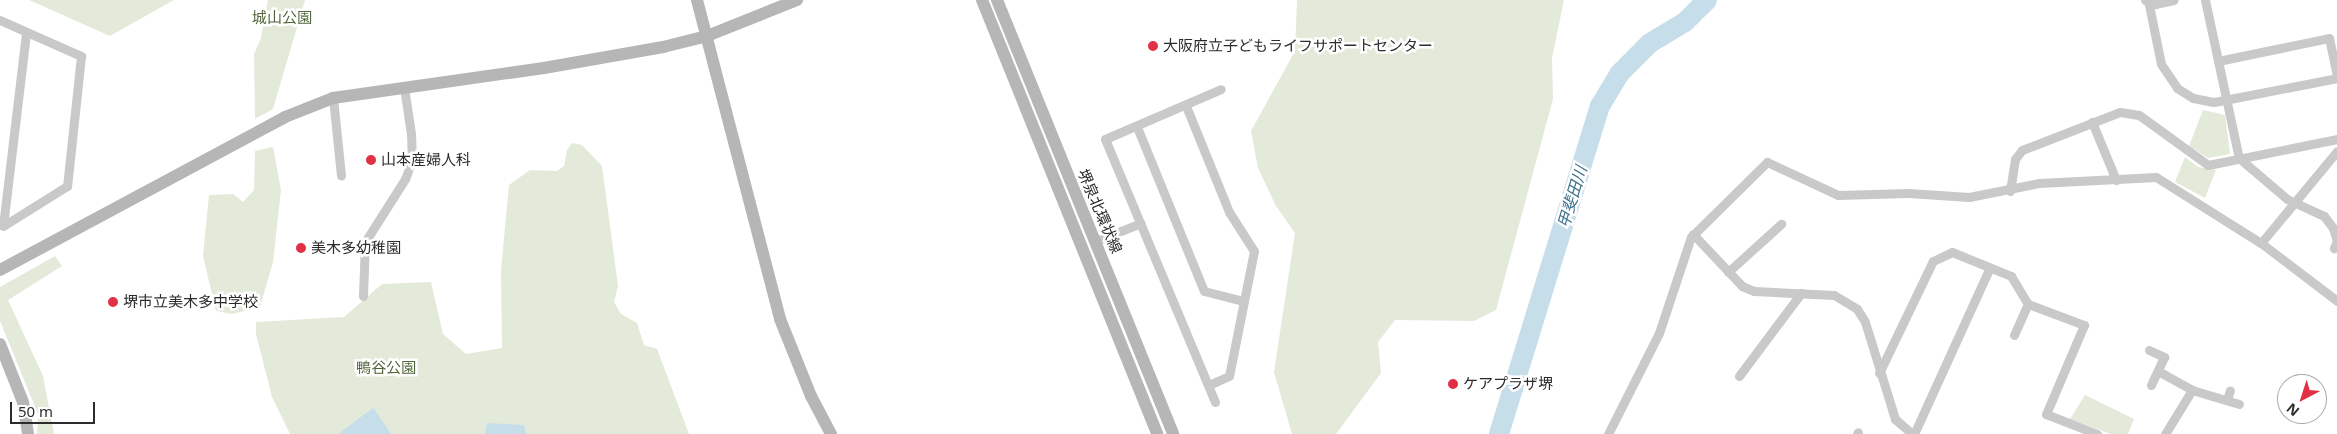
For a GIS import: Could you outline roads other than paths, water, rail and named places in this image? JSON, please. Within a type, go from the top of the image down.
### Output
[{"type":"street","points":[[698,0],[780,319],[811,396],[831,434]]},
{"type":"street","points":[[0,270],[285,117],[333,98],[544,68],[707,36],[797,0]]},
{"type":"street","name":"堺泉北環状線","points":[[982,0],[1157,434]]},
{"type":"street","name":"堺泉北環状線","points":[[997,0],[1173,434]]},
{"type":"street","points":[[2174,0],[2147,1],[2161,64],[2170,81],[2193,98],[2214,102],[2337,77],[2329,38],[2218,61]]},
{"type":"street","points":[[2205,0],[2239,158],[2295,203],[2329,222],[2336,240],[2334,248]]},
{"type":"street","points":[[0,20],[81,56],[68,186],[3,226],[3,187],[26,33]]},
{"type":"street","points":[[363,296],[365,242],[405,179],[412,161],[411,134],[404,87]]},
{"type":"street","points":[[1215,402],[1105,139],[1186,106],[1221,89]]},
{"type":"street","points":[[333,98],[341,176]]},
{"type":"street","points":[[1186,106],[1229,212],[1254,251],[1229,376],[1209,385]]},
{"type":"street","points":[[2010,191],[2015,158],[2022,150],[2120,112],[2130,112],[2208,165],[2337,139]]},
{"type":"street","points":[[2092,122],[2116,180]]},
{"type":"street","points":[[1137,127],[1204,291],[1243,301]]},
{"type":"street","points":[[2261,243],[2337,151]]},
{"type":"street","points":[[1608,434],[1658,333],[1686,248],[1693,234],[1767,162],[1838,195],[1908,193],[1969,197],[2010,191],[2039,183],[2156,177],[2261,243],[2337,301]]},
{"type":"street","points":[[1096,241],[1141,223]]},
{"type":"street","points":[[1728,272],[1781,224]]},
{"type":"street","points":[[1693,234],[1742,286],[1754,291],[1834,295],[1857,310],[1865,322],[1878,373],[1894,418],[1913,434],[1990,268]]},
{"type":"street","points":[[1878,373],[1933,261],[1952,252],[2011,276],[2028,304],[2084,325],[2046,414],[2097,434]]},
{"type":"street","points":[[1738,376],[1801,293]]},
{"type":"street","points":[[2014,335],[2028,304]]},
{"type":"street","points":[[0,344],[23,402],[28,434]]},
{"type":"street","points":[[2149,350],[2164,357],[2151,385]]},
{"type":"street","points":[[2158,371],[2192,390],[2239,404]]},
{"type":"street","points":[[2165,434],[2192,390]]},
{"type":"street","points":[[2227,400],[2230,390]]},
{"type":"water","points":[[373,408],[391,434],[338,434]]},
{"type":"water","points":[[487,423],[524,425],[526,434],[485,434]]},
{"type":"waterway","name":"甲斐田川","points":[[1499,434],[1600,106],[1619,74],[1650,43],[1685,22],[1707,0]]},
{"type":"place","name":"大阪府立子どもライフサポートセンター","points":[[1153,46]]},
{"type":"place","name":"山本産婦人科","points":[[371,160]]},
{"type":"place","name":"美木多幼稚園","points":[[301,248]]},
{"type":"place","name":"堺市立美木多中学校","points":[[113,302]]},
{"type":"place","name":"ケアプラザ堺","points":[[1453,384]]},
{"type":"park label","name":"城山公園","points":[[282,18]]},
{"type":"park label","name":"鴨谷公園","points":[[386,368]]}]
